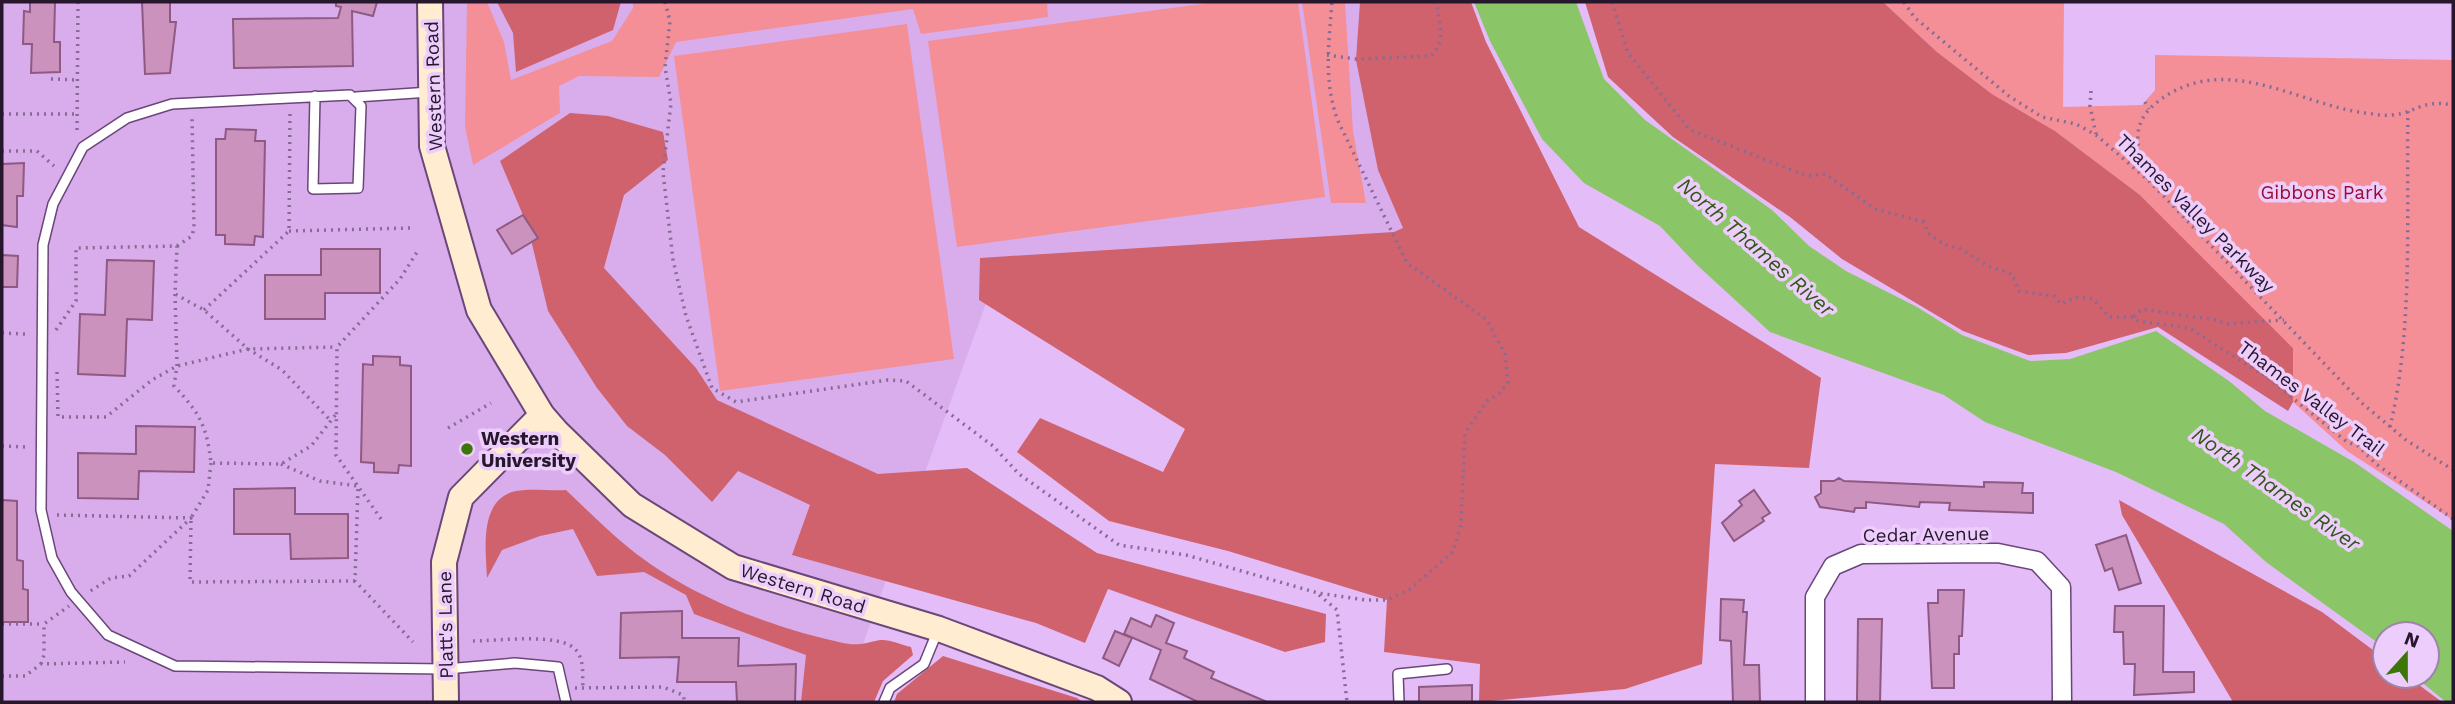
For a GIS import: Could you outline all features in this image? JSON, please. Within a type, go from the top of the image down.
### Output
[{"type":"main road","name":"Western Road","points":[[430,2],[432,146],[479,310],[542,415],[632,505],[733,567],[939,629],[1097,688],[1119,702]]},
{"type":"main road","name":"Platt's Lane","points":[[446,702],[444,562],[461,497],[542,415]]},
{"type":"street","name":"Cedar Avenue","points":[[1815,702],[1815,597],[1833,566],[1861,554],[1998,553],[2037,561],[2061,587],[2062,702]]},
{"type":"lane","points":[[431,92],[172,104],[127,118],[83,147],[53,204],[43,245],[41,510],[52,558],[77,599],[108,635],[174,666],[446,669],[515,663],[558,667],[566,702]]},
{"type":"lane","points":[[315,96],[313,189],[358,188],[361,106],[355,97]]},
{"type":"lane","points":[[884,702],[890,688],[924,664],[939,629]]},
{"type":"lane","points":[[1399,702],[1398,674],[1447,669]]},
{"type":"path","points":[[77,130],[78,2]]},
{"type":"path","points":[[665,2],[670,21],[665,67],[671,103],[663,172],[673,260],[686,316],[712,388],[736,401],[888,380],[906,381],[993,446],[1019,474],[1119,545],[1186,555],[1318,593],[1366,600],[1387,600],[1409,590],[1453,552],[1461,525],[1465,433],[1481,408],[1500,393],[1508,382],[1505,354],[1486,319],[1407,263],[1338,121],[1329,97],[1328,55],[1332,2]]},
{"type":"path","points":[[1328,55],[1356,60],[1431,56],[1439,48],[1441,39],[1436,2]]},
{"type":"path","name":"Thames Valley Trail","points":[[1612,2],[1628,53],[1690,130],[1807,176],[1825,174],[1875,209],[1924,222],[1928,233],[1943,244],[1961,249],[1988,266],[2012,275],[2019,291],[2054,296],[2061,304],[2076,297],[2093,299],[2109,317],[2134,317],[2137,321],[2189,328],[2268,378],[2347,442],[2358,446],[2376,464],[2453,519]]},
{"type":"path","name":"Thames Valley Parkway","points":[[1904,2],[1915,18],[2009,96],[2042,117],[2076,124],[2096,135],[2149,181],[2363,404],[2406,440],[2453,470]]},
{"type":"path","points":[[51,79],[77,80]]},
{"type":"path","points":[[2149,181],[2137,151],[2137,128],[2149,109],[2165,96],[2191,85],[2216,81],[2270,85],[2346,111],[2394,115],[2420,104],[2453,106]]},
{"type":"path","points":[[2091,91],[2090,106],[2096,135]]},
{"type":"path","points":[[2145,102],[2149,109]]},
{"type":"path","points":[[289,231],[290,108]]},
{"type":"path","points":[[2390,427],[2399,392],[2406,327],[2408,109]]},
{"type":"path","points":[[56,342],[56,329],[76,301],[76,248],[177,246],[192,236],[192,111]]},
{"type":"path","points":[[2,114],[77,114]]},
{"type":"path","points":[[2,151],[37,151],[54,166]]},
{"type":"path","points":[[204,310],[289,231],[410,228]]},
{"type":"path","points":[[2,624],[44,624],[111,578],[129,576],[191,518],[208,490],[211,463],[208,434],[200,415],[174,386],[177,366],[177,246]]},
{"type":"path","points":[[381,519],[336,455],[337,347],[400,279],[418,249]]},
{"type":"path","points":[[175,294],[204,310],[248,349],[282,370],[331,421]]},
{"type":"path","points":[[2134,317],[2142,309],[2218,320],[2225,324],[2284,320]]},
{"type":"path","points":[[2,333],[25,334]]},
{"type":"path","points":[[57,367],[58,416],[106,417],[152,380],[177,366],[248,349],[337,347]]},
{"type":"path","points":[[448,428],[491,403]]},
{"type":"path","points":[[281,464],[311,446],[337,413]]},
{"type":"path","points":[[2,446],[27,447]]},
{"type":"path","points":[[211,463],[281,464],[320,481],[358,486]]},
{"type":"path","points":[[358,486],[355,581],[413,642]]},
{"type":"path","points":[[57,515],[191,518]]},
{"type":"path","points":[[191,518],[190,582],[355,581]]},
{"type":"path","points":[[1318,593],[1337,610],[1347,702]]},
{"type":"path","points":[[2,676],[25,676],[41,664],[44,655],[44,624]]},
{"type":"path","points":[[473,641],[552,640],[568,644],[576,650],[582,662],[583,688]]},
{"type":"path","points":[[41,664],[125,662]]},
{"type":"path","points":[[564,687],[663,687],[683,695],[685,702]]},
{"type":"shaded area","name":"Western University","points":[[2,2],[1461,2],[1557,222],[997,273],[842,702],[2,702]]},
{"type":"shaded area","points":[[497,2],[621,2],[613,30],[516,72],[513,33]]},
{"type":"shaded area","points":[[1360,2],[1471,2],[1486,42],[1579,227],[1821,378],[1809,468],[1715,464],[1702,664],[1625,689],[1479,702],[1480,664],[1384,652],[1387,600],[1228,551],[1109,521],[1017,452],[1040,418],[1163,472],[1185,429],[979,300],[980,258],[1394,232],[1403,228],[1378,170],[1356,60]]},
{"type":"shaded area","points":[[1585,2],[1883,2],[1937,52],[1992,94],[2055,131],[2140,195],[2293,348],[2293,402],[2288,411],[2158,327],[2066,353],[2028,355],[1963,331],[1842,259],[1790,217],[1673,137],[1608,77]]},
{"type":"shaded area","points":[[570,113],[608,116],[663,132],[668,160],[624,195],[604,268],[696,368],[717,400],[878,474],[967,468],[1097,553],[1326,614],[1325,642],[1285,652],[1108,589],[1085,643],[1036,623],[792,555],[810,505],[738,471],[712,502],[665,455],[627,426],[597,388],[548,311],[528,227],[500,161]]},
{"type":"shaded area","points":[[566,490],[629,548],[677,581],[703,595],[759,619],[815,636],[853,644],[887,640],[911,647],[913,655],[883,681],[874,702],[801,702],[806,655],[694,614],[686,595],[644,572],[597,576],[573,529],[540,536],[502,550],[487,578],[487,527],[495,504],[516,491]]},
{"type":"shaded area","points":[[2119,500],[2322,612],[2371,649],[2371,690],[2426,690],[2442,702],[2233,702],[2122,515]]},
{"type":"shaded area","points":[[943,656],[1083,702],[894,702],[897,694]]},
{"type":"green space","points":[[467,2],[487,2],[504,42],[511,80],[612,41],[633,8],[633,2],[1052,2],[1047,3],[1048,17],[921,34],[913,9],[676,42],[659,77],[579,76],[559,86],[560,113],[473,165],[465,126]]},
{"type":"green space","points":[[1216,2],[1298,2],[1325,197],[957,247],[928,41]]},
{"type":"green space","points":[[1302,2],[1345,2],[1353,131],[1366,203],[1331,203]]},
{"type":"green space","name":"Gibbons Park","points":[[1883,2],[2064,2],[2063,107],[2142,105],[2155,90],[2155,55],[2453,60],[2453,520],[2347,451],[2293,402],[2293,348],[2140,195],[2055,131],[1992,94],[1937,52]]},
{"type":"green space","points":[[907,24],[954,359],[720,391],[674,56]]},
{"type":"water","name":"North Thames River","points":[[1474,2],[1576,2],[1604,79],[1645,120],[1772,210],[1809,246],[1846,271],[1917,307],[1962,335],[2030,361],[2070,359],[2156,331],[2229,381],[2265,411],[2354,462],[2453,531],[2453,702],[2446,702],[2431,690],[2441,690],[2441,620],[2371,620],[2371,638],[2266,562],[2224,524],[2116,472],[1985,422],[1944,395],[1770,332],[1696,264],[1660,226],[1584,183],[1542,139],[1490,41]]},
{"type":"building","points":[[30,2],[55,2],[54,42],[60,42],[60,72],[31,73],[32,44],[23,44],[24,11],[30,12]]},
{"type":"building","points":[[142,2],[170,2],[170,22],[176,22],[170,73],[145,74]]},
{"type":"building","points":[[336,2],[377,2],[373,16],[352,11],[353,66],[234,68],[233,19],[338,18],[341,7],[336,6]]},
{"type":"building","points":[[226,129],[256,130],[255,141],[265,141],[263,237],[255,236],[254,245],[225,244],[225,235],[216,235],[216,139],[225,139]]},
{"type":"building","points":[[24,163],[23,196],[17,196],[17,227],[2,225],[2,164]]},
{"type":"building","points":[[523,215],[538,238],[512,254],[497,230]]},
{"type":"building","points":[[321,249],[380,249],[380,293],[325,293],[325,319],[265,319],[265,275],[321,275]]},
{"type":"building","points":[[2,255],[18,256],[17,287],[2,287]]},
{"type":"building","points":[[107,260],[154,261],[152,320],[127,319],[125,376],[78,374],[80,314],[105,315]]},
{"type":"building","points":[[373,356],[400,357],[400,365],[411,366],[411,466],[399,465],[398,473],[374,472],[374,463],[361,462],[363,364],[373,365]]},
{"type":"building","points":[[136,426],[195,427],[194,472],[139,471],[138,499],[78,498],[78,453],[136,454]]},
{"type":"building","points":[[1839,478],[1844,481],[1984,487],[1984,482],[2023,483],[2022,493],[2033,493],[2033,513],[1949,510],[1950,503],[1920,502],[1919,507],[1866,502],[1866,508],[1855,508],[1854,512],[1820,507],[1815,497],[1821,493],[1821,481],[1834,481]]},
{"type":"building","points":[[295,488],[295,514],[348,514],[348,558],[291,559],[290,534],[234,534],[234,489]]},
{"type":"building","points":[[1754,490],[1770,513],[1762,518],[1764,521],[1734,541],[1722,523],[1742,505],[1739,501]]},
{"type":"building","points":[[2,500],[17,501],[17,560],[23,561],[23,589],[28,590],[28,622],[2,622]]},
{"type":"building","points":[[2126,535],[2141,583],[2119,590],[2112,568],[2105,571],[2096,545]]},
{"type":"building","points":[[1938,590],[1964,590],[1962,636],[1959,636],[1959,654],[1954,654],[1954,688],[1932,688],[1928,603],[1938,603]]},
{"type":"building","points":[[1721,599],[1744,600],[1743,612],[1747,612],[1744,665],[1759,665],[1760,702],[1733,702],[1731,641],[1720,640]]},
{"type":"building","points":[[2115,606],[2164,606],[2163,672],[2194,672],[2194,692],[2134,695],[2135,664],[2124,664],[2123,632],[2114,632]]},
{"type":"building","points":[[682,611],[682,638],[739,638],[738,666],[796,664],[795,702],[737,702],[736,682],[677,682],[679,657],[620,658],[621,613]]},
{"type":"building","points":[[1156,615],[1174,623],[1166,643],[1187,651],[1184,658],[1214,672],[1211,678],[1267,702],[1198,702],[1150,679],[1161,650],[1124,634],[1131,618],[1151,627]]},
{"type":"building","points":[[1858,619],[1882,619],[1880,702],[1857,702]]},
{"type":"building","points":[[1115,631],[1132,638],[1119,666],[1103,658]]},
{"type":"building","points":[[1472,685],[1472,702],[1419,702],[1419,687]]},
{"type":"place","name":"Western University","points":[[467,449]]}]
